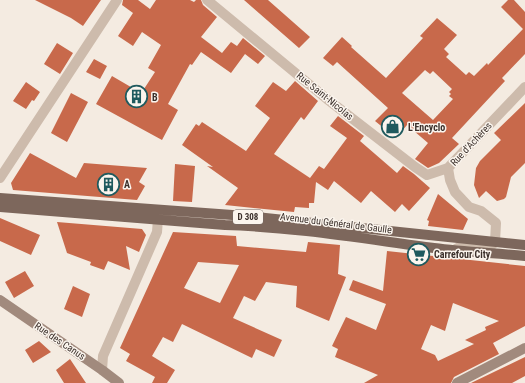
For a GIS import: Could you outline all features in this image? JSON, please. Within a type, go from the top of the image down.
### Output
[{"type":"main road","name":"Avenue du Général de Gaulle","points":[[0,198],[235,215],[525,245]]},
{"type":"main road","name":"Avenue du Général de Gaulle","points":[[0,207],[248,226],[370,238],[454,250],[525,256]]},
{"type":"main road","name":"Rue des Canus","points":[[0,300],[119,383]]},
{"type":"main road","points":[[456,383],[525,348]]},
{"type":"street","points":[[0,178],[117,0]]},
{"type":"street","name":"Rue Saint-Nicolas","points":[[207,0],[327,99],[415,167],[427,175],[448,168]]},
{"type":"street","name":"Rue d'Achères","points":[[495,242],[496,223],[469,206],[455,192],[450,180],[448,168],[525,87]]},
{"type":"street","points":[[102,370],[103,356],[157,232],[158,219],[167,216],[221,220],[235,215]]},
{"type":"street","points":[[454,250],[461,246],[489,248],[495,242]]},
{"type":"building","points":[[35,0],[101,0],[83,26],[71,18]]},
{"type":"building","points":[[123,0],[138,0],[150,9],[156,0],[190,0],[194,2],[196,0],[201,0],[203,5],[217,17],[201,37],[222,53],[231,42],[237,46],[243,38],[265,56],[258,64],[245,54],[231,73],[201,52],[192,65],[190,64],[168,104],[178,110],[162,140],[96,104],[112,76],[136,90],[139,85],[144,89],[155,72],[148,68],[161,45],[142,32],[133,46],[118,36],[133,13],[122,5]]},
{"type":"building","points":[[244,0],[268,0],[310,37],[299,48]]},
{"type":"building","points":[[508,0],[514,0],[525,12],[525,54],[502,78],[505,81],[452,138],[459,144],[439,163],[428,168],[415,159],[428,143],[407,125],[396,138],[375,121],[388,108],[337,62],[333,66],[323,58],[342,37],[386,78],[423,38],[420,36],[437,18],[457,35],[444,49],[449,54],[446,57],[466,75],[469,72],[474,76],[487,63],[488,65],[523,29],[501,7]],"holes":[[[425,70],[430,74],[433,71],[452,89],[449,92],[451,94],[449,96],[453,99],[433,120],[402,93]]]},
{"type":"building","points":[[57,43],[73,53],[60,74],[44,64]]},
{"type":"building","points":[[94,59],[107,66],[100,79],[86,72]]},
{"type":"building","points":[[295,81],[318,101],[304,120],[301,117],[274,154],[310,178],[319,166],[324,169],[347,138],[330,126],[338,116],[364,136],[360,141],[397,173],[403,166],[430,188],[409,211],[402,204],[395,212],[371,191],[361,203],[334,181],[328,190],[316,182],[314,203],[309,203],[309,208],[295,207],[294,212],[225,205],[238,188],[207,166],[213,167],[182,145],[196,124],[199,126],[202,122],[246,151],[270,118],[255,106],[273,82],[286,91]]},
{"type":"building","points":[[26,82],[40,92],[26,109],[13,101]]},
{"type":"building","points":[[71,93],[88,102],[67,142],[51,133]]},
{"type":"building","points":[[525,103],[525,163],[511,177],[506,197],[504,199],[497,201],[486,191],[479,198],[474,185],[476,168],[480,161],[501,140],[494,133]]},
{"type":"building","points":[[30,153],[76,178],[84,163],[147,168],[139,182],[145,186],[137,200],[13,190],[11,183]]},
{"type":"building","points":[[175,164],[195,166],[192,202],[173,201]]},
{"type":"building","points":[[438,194],[468,219],[463,230],[428,226],[429,221],[427,220]]},
{"type":"building","points":[[0,218],[40,235],[31,255],[0,241]]},
{"type":"building","points":[[57,222],[142,229],[146,235],[139,252],[126,246],[130,270],[108,261],[104,270],[90,265],[91,262],[67,253]]},
{"type":"building","points":[[173,232],[236,236],[237,246],[306,252],[308,242],[340,245],[338,274],[346,277],[329,321],[296,307],[297,286],[266,282],[255,301],[244,296],[233,318],[282,340],[274,357],[256,349],[252,358],[182,324],[173,342],[163,337],[152,356],[175,370],[167,383],[152,383],[155,377],[126,361],[130,354],[120,348]],"holes":[[[198,262],[239,265],[220,303],[184,288]]]},
{"type":"building","points":[[387,251],[525,266],[525,326],[493,343],[499,354],[454,377],[451,383],[364,383],[378,375],[335,357],[338,349],[332,346],[346,317],[376,330],[386,304],[349,290],[353,280],[383,291]],"holes":[[[453,303],[499,321],[485,327],[486,330],[465,340],[474,344],[438,361],[435,355],[421,349],[431,325],[445,331]]]},
{"type":"building","points":[[25,271],[34,286],[14,298],[5,282]]},
{"type":"building","points":[[73,286],[90,294],[82,317],[64,309]]},
{"type":"building","points":[[39,341],[51,352],[33,363],[25,350]]},
{"type":"building","points":[[525,357],[525,376],[512,383],[471,383]]},
{"type":"building","points":[[70,359],[86,383],[64,383],[56,370]]},
{"type":"place","name":"B","points":[[136,97]]},
{"type":"place","name":"L'Encyclo","points":[[392,127]]},
{"type":"place","name":"A","points":[[109,184]]},
{"type":"place","name":"Carrefour City","points":[[418,254]]}]
